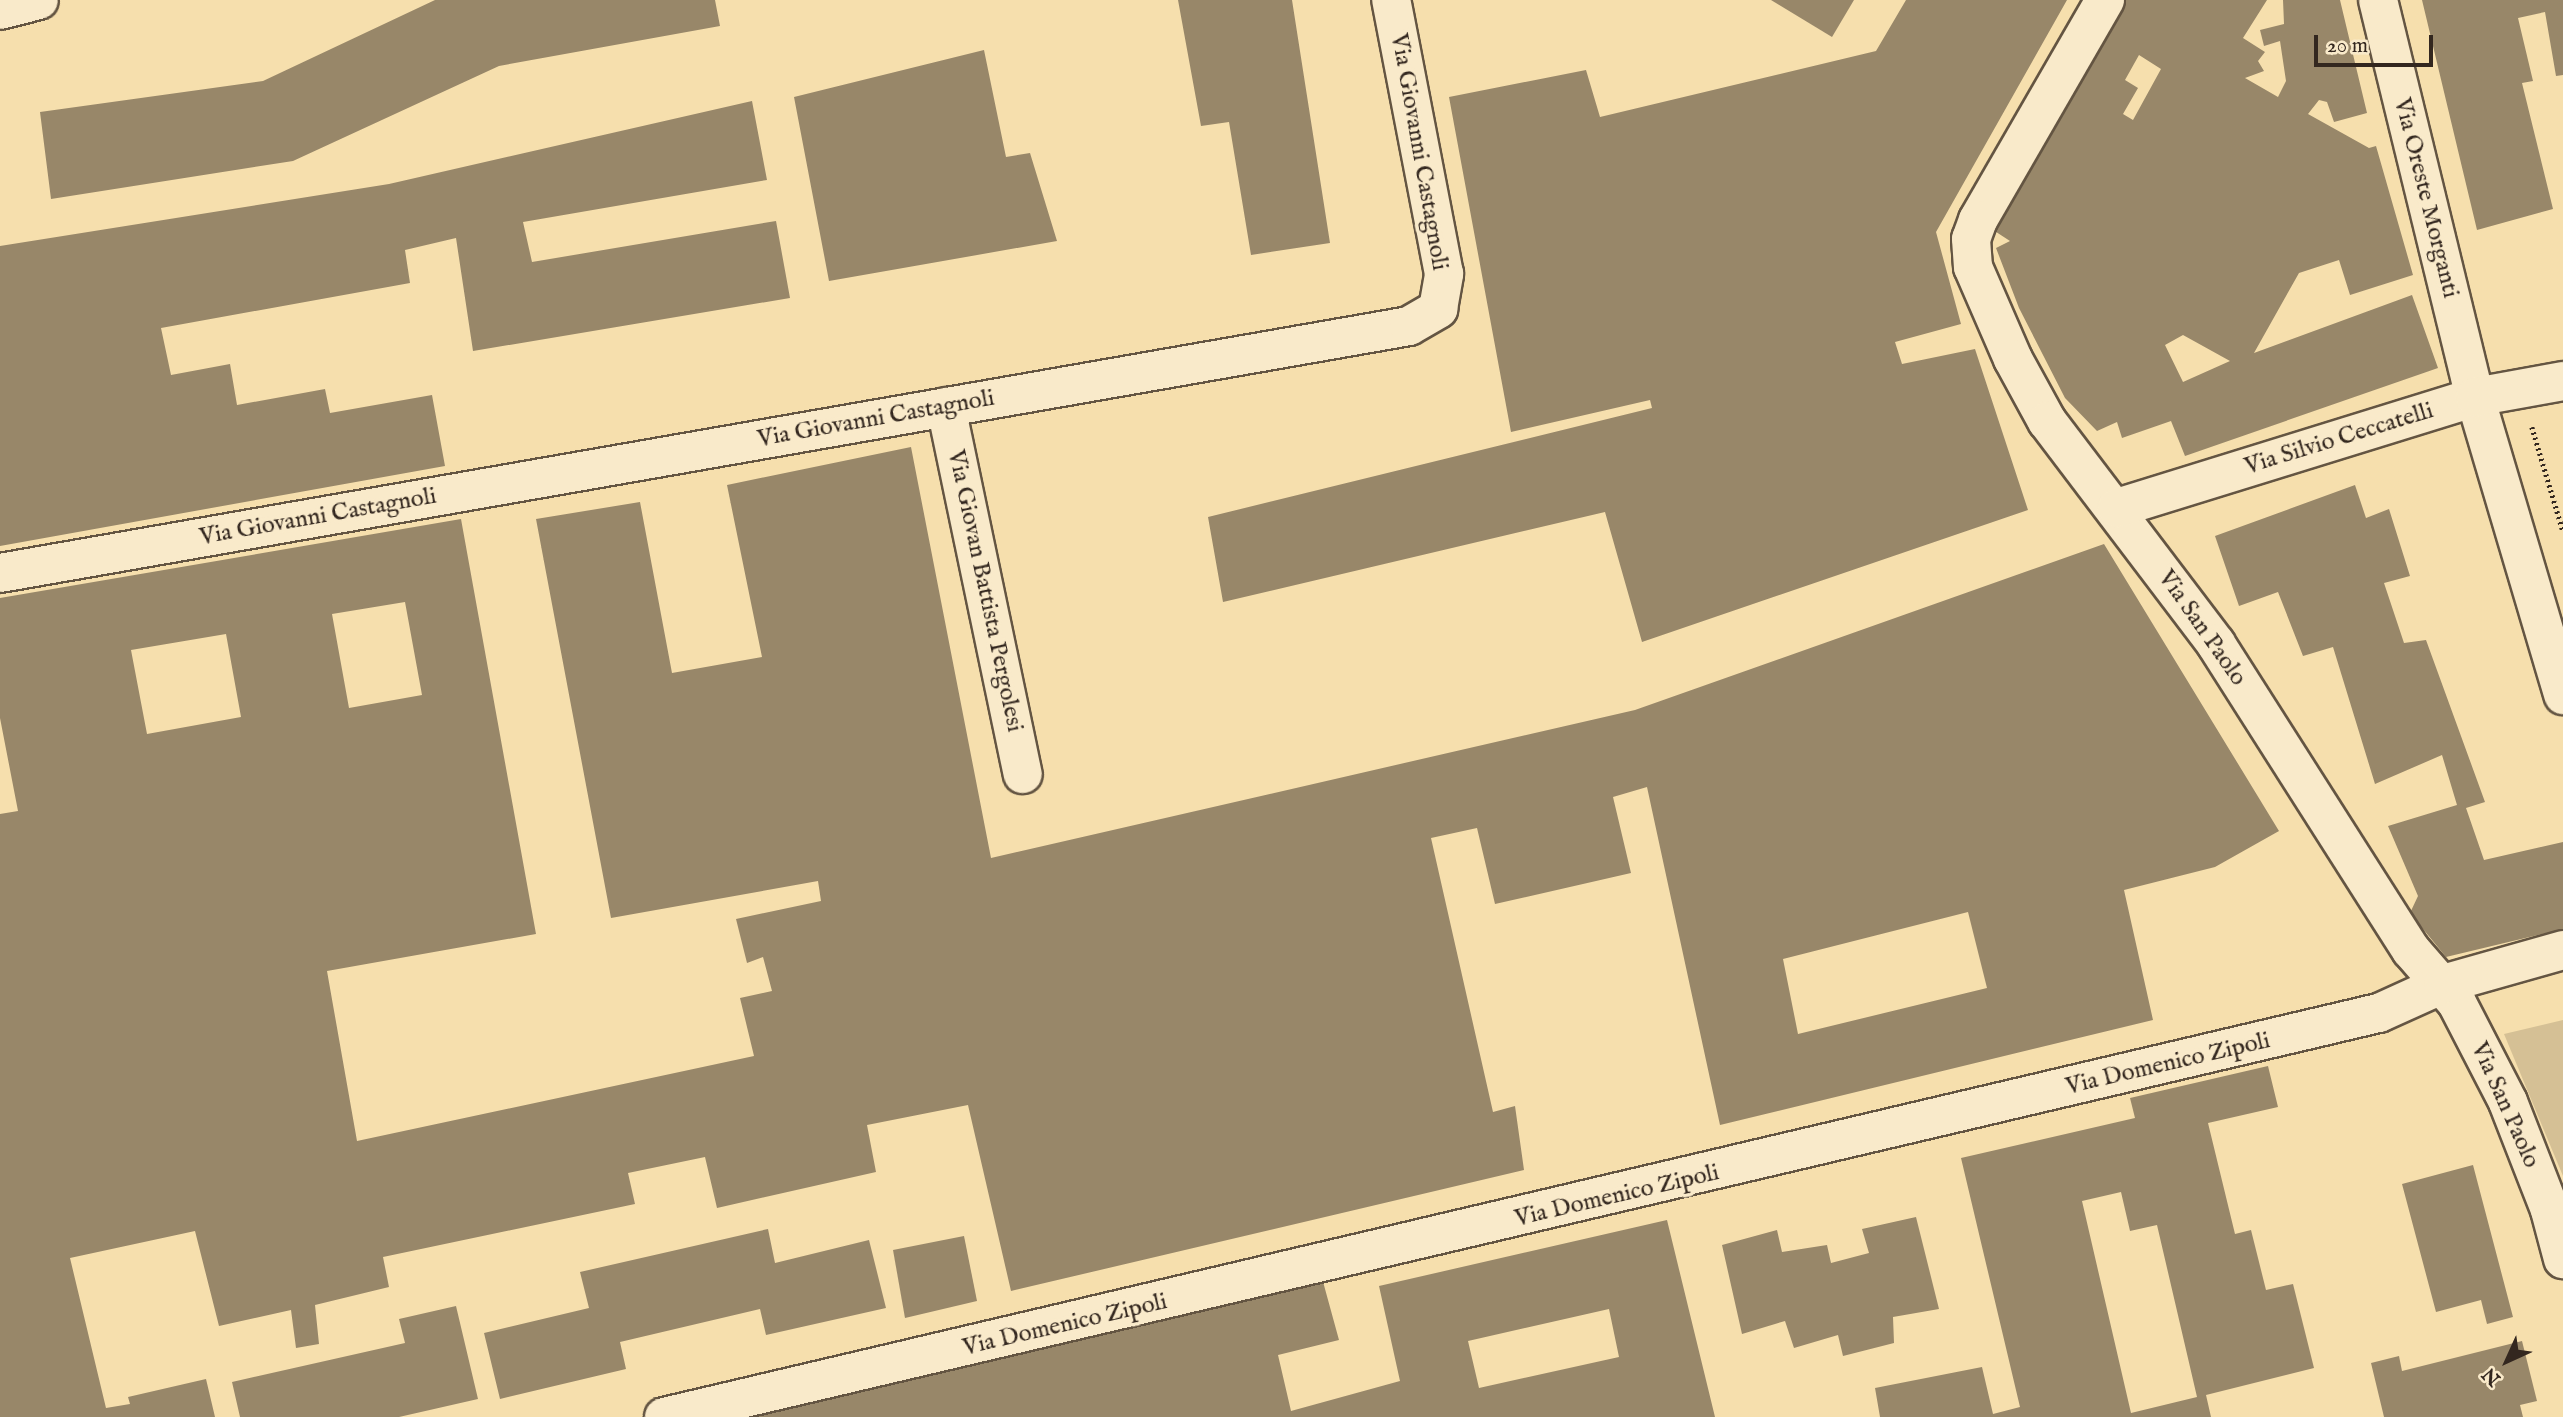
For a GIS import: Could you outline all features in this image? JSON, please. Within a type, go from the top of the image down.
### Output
[{"type":"street","points":[[0,10],[39,0]]},
{"type":"street","name":"Via Giovanni Castagnoli","points":[[0,573],[1409,326],[1438,309],[1444,274],[1391,0]]},
{"type":"street","name":"Via San Paolo","points":[[2105,0],[1978,220],[1970,253],[2013,359],[2048,421],[2117,508],[2216,644],[2411,950],[2443,984],[2508,1102],[2550,1210],[2563,1259]]},
{"type":"street","name":"Via Oreste Morganti","points":[[2378,0],[2475,397],[2563,695]]},
{"type":"street","name":"Via Silvio Ceccatelli","points":[[2117,508],[2475,397],[2563,381]]},
{"type":"street","name":"Via Giovan Battista Pergolesi","points":[[946,407],[1023,774]]},
{"type":"street","name":"Via Domenico Zipoli","points":[[664,1417],[2365,1017],[2443,984],[2563,950]]},
{"type":"shaded area","points":[[2563,1020],[2563,1176],[2504,1034]]},
{"type":"building","points":[[435,0],[715,0],[720,26],[499,66],[293,161],[51,199],[40,112],[263,81]]},
{"type":"building","points":[[1178,0],[1292,0],[1330,243],[1251,255],[1229,122],[1201,126]]},
{"type":"building","points":[[1771,0],[1854,0],[1832,37]]},
{"type":"building","points":[[1906,0],[2067,0],[1936,232],[1961,324],[1895,342],[1902,364],[1975,349],[2028,510],[1642,642],[1605,512],[1223,602],[1208,517],[1652,408],[1650,400],[1511,432],[1449,97],[1586,70],[1600,117],[1876,51]]},
{"type":"building","points":[[2125,0],[2267,0],[2243,38],[2265,52],[2258,61],[2264,71],[2245,78],[2278,97],[2286,81],[2280,41],[2264,46],[2260,30],[2284,24],[2283,0],[2340,0],[2367,113],[2334,122],[2327,102],[2319,100],[2308,114],[2369,148],[2376,146],[2413,275],[2350,295],[2339,260],[2299,273],[2254,353],[2412,295],[2438,368],[2185,456],[2171,421],[2122,438],[2117,422],[2097,431],[2065,398],[2019,308],[1996,248],[2010,241],[1990,228]],"holes":[[[2139,55],[2161,69],[2133,120],[2123,114],[2138,88],[2125,80]],[[2183,335],[2230,361],[2183,382],[2165,345]]]},
{"type":"building","points":[[2422,0],[2563,0],[2563,75],[2556,76],[2545,12],[2518,18],[2533,81],[2522,83],[2553,209],[2477,230]]},
{"type":"building","points":[[984,50],[1006,157],[1030,153],[1057,241],[829,281],[794,97]]},
{"type":"building","points":[[752,101],[767,180],[523,222],[532,262],[776,221],[790,298],[473,351],[456,238],[405,250],[410,283],[161,328],[171,375],[230,364],[237,405],[325,389],[330,413],[432,395],[445,466],[0,546],[0,246],[389,184]]},
{"type":"building","points":[[911,447],[991,858],[1635,710],[2104,544],[2279,831],[2215,867],[2124,890],[2153,1020],[1720,1125],[1647,787],[1613,797],[1631,873],[1495,904],[1477,828],[1431,838],[1493,1112],[1515,1106],[1524,1170],[1011,1291],[968,1105],[867,1125],[876,1172],[717,1208],[705,1157],[628,1173],[635,1204],[383,1257],[389,1287],[315,1305],[319,1344],[296,1348],[291,1310],[219,1326],[195,1231],[70,1258],[106,1408],[130,1404],[128,1397],[206,1379],[215,1417],[0,1417],[0,814],[18,811],[0,718],[0,598],[461,519],[536,934],[327,971],[357,1141],[754,1056],[740,998],[772,991],[763,957],[747,963],[736,919],[821,901],[818,881],[611,918],[536,519],[640,502],[672,673],[762,657],[727,485]],"holes":[[[405,602],[422,695],[349,708],[332,614]],[[226,634],[241,717],[147,734],[131,650]],[[1968,912],[1987,988],[1798,1034],[1783,959]]]},
{"type":"building","points":[[2355,485],[2366,518],[2389,509],[2410,576],[2384,583],[2404,643],[2426,640],[2485,802],[2466,808],[2484,860],[2563,842],[2563,929],[2446,957],[2410,913],[2418,896],[2388,826],[2457,805],[2442,755],[2375,784],[2333,647],[2303,656],[2278,592],[2239,606],[2215,536]]},
{"type":"building","points":[[2268,1066],[2278,1107],[2208,1123],[2235,1234],[2251,1230],[2266,1290],[2293,1284],[2314,1368],[2206,1395],[2211,1417],[1880,1417],[1875,1388],[1982,1367],[1993,1414],[2020,1407],[1961,1158],[2135,1118],[2130,1098]],"holes":[[[2121,1192],[2130,1231],[2157,1225],[2197,1397],[2131,1413],[2082,1201]]]},
{"type":"building","points":[[2473,1165],[2513,1317],[2487,1324],[2481,1300],[2436,1312],[2402,1184]]},
{"type":"building","points":[[1916,1217],[1939,1309],[1893,1317],[1894,1343],[1843,1356],[1838,1335],[1794,1348],[1785,1321],[1742,1334],[1722,1245],[1777,1230],[1782,1252],[1827,1245],[1831,1263],[1869,1253],[1862,1229]]},
{"type":"building","points":[[1667,1220],[1715,1417],[739,1417],[1322,1278],[1339,1340],[1278,1355],[1291,1411],[1400,1381],[1379,1286]],"holes":[[[1609,1309],[1619,1357],[1479,1388],[1468,1341]]]},
{"type":"building","points":[[768,1229],[775,1263],[869,1240],[886,1308],[766,1335],[760,1309],[620,1342],[626,1369],[500,1399],[484,1333],[589,1308],[580,1272]]},
{"type":"building","points":[[964,1236],[977,1301],[905,1318],[893,1250]]},
{"type":"building","points":[[456,1306],[478,1399],[399,1417],[240,1417],[232,1382],[405,1343],[399,1319]]},
{"type":"building","points":[[2522,1341],[2537,1401],[2520,1405],[2523,1417],[2384,1417],[2371,1363],[2399,1356],[2402,1371]]}]
